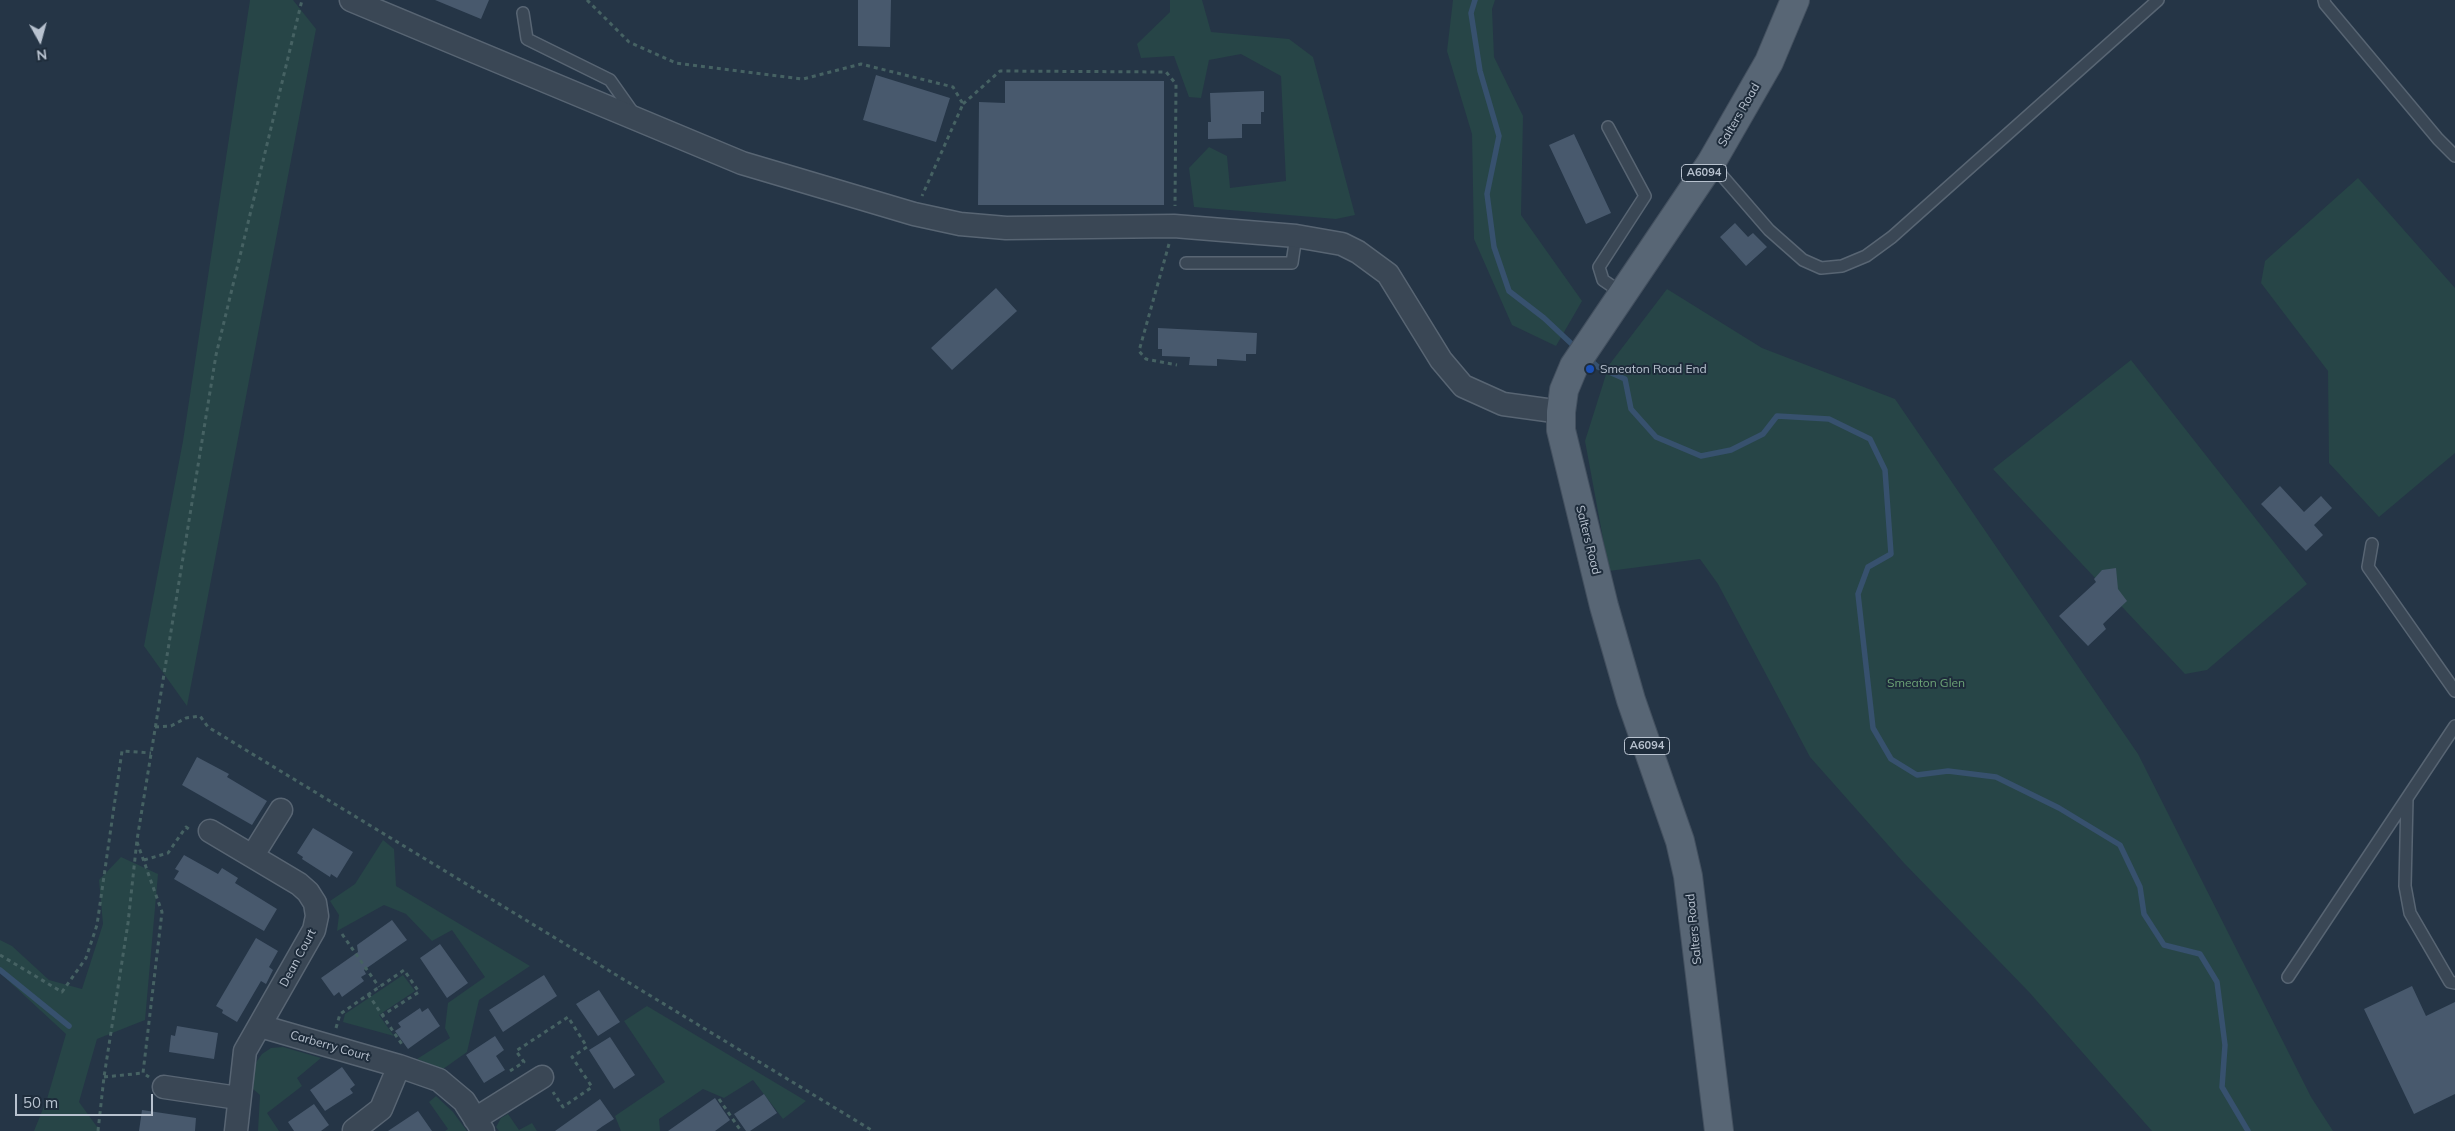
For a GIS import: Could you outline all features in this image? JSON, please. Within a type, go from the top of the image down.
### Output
[{"type":"main road","name":"Salters Road","points":[[1719,1131],[1688,876],[1680,841],[1631,700],[1604,606],[1561,430],[1561,412],[1564,390],[1574,366],[1712,163],[1769,62],[1795,0]]},
{"type":"street","points":[[351,0],[742,163],[914,214],[960,224],[1006,228],[1174,226],[1296,236],[1342,244],[1358,252],[1388,274],[1441,360],[1463,386],[1503,404],[1561,412]]},
{"type":"street","points":[[253,855],[281,810]]},
{"type":"street","name":"Dean Court","points":[[210,831],[253,855],[308,892],[315,903],[317,916],[314,930],[245,1052],[238,1098],[236,1131]]},
{"type":"street","name":"Carberry Court","points":[[260,1026],[399,1066],[439,1080],[464,1101],[479,1125],[542,1077]]},
{"type":"street","points":[[354,1130],[381,1109],[399,1066]]},
{"type":"street","points":[[164,1088],[238,1098]]},
{"type":"lane","points":[[1712,163],[1769,230],[1803,260],[1821,268],[1842,266],[1866,256],[1892,237],[2158,0]]},
{"type":"lane","points":[[2323,1],[2438,139],[2455,156]]},
{"type":"lane","points":[[523,13],[527,39],[610,80],[638,120]]},
{"type":"lane","points":[[1608,127],[1645,196],[1599,267],[1603,280],[1622,293]]},
{"type":"lane","points":[[1186,263],[1292,263],[1296,236]]},
{"type":"lane","points":[[2372,544],[2368,567],[2455,691]]},
{"type":"lane","points":[[2288,977],[2455,726]]},
{"type":"lane","points":[[2407,798],[2405,886],[2409,908],[2450,982],[2455,983]]},
{"type":"path","points":[[98,1131],[104,1077],[128,923],[136,840],[216,355],[302,0]]},
{"type":"path","points":[[587,0],[629,42],[676,63],[803,79],[862,64],[952,87],[963,104]]},
{"type":"path","points":[[914,214],[963,104],[1000,71],[1166,72],[1176,84],[1174,226],[1139,351],[1146,360],[1177,365]]},
{"type":"path","points":[[155,728],[171,726],[186,718],[200,716],[208,727],[873,1131]]},
{"type":"path","points":[[0,954],[62,992],[86,958],[97,925],[122,751],[151,753]]},
{"type":"path","points":[[144,860],[168,853],[186,827],[199,835],[210,831]]},
{"type":"path","points":[[136,840],[162,912],[143,1073]]},
{"type":"path","points":[[342,934],[379,987]]},
{"type":"path","points":[[331,1046],[340,1014],[404,970],[419,992],[383,1015]]},
{"type":"path","points":[[368,994],[406,1051],[399,1066]]},
{"type":"path","points":[[104,1077],[143,1073],[164,1088]]},
{"type":"path","points":[[719,1098],[741,1131]]},
{"type":"green space","points":[[250,0],[293,0],[316,29],[187,706],[144,646],[183,441]]},
{"type":"green space","points":[[1170,0],[1202,0],[1211,32],[1289,39],[1313,57],[1355,215],[1336,219],[1194,207],[1189,168],[1209,147],[1227,156],[1230,188],[1286,181],[1281,76],[1241,54],[1209,60],[1201,98],[1189,97],[1174,56],[1141,58],[1137,44],[1170,12]]},
{"type":"green space","points":[[1453,0],[1495,0],[1492,9],[1494,57],[1523,116],[1521,215],[1582,301],[1556,346],[1512,325],[1474,239],[1472,134],[1447,51]]},
{"type":"green space","points":[[2358,178],[2455,288],[2455,453],[2379,517],[2329,463],[2328,371],[2261,283],[2265,261]]},
{"type":"green space","name":"Smeaton Glen","points":[[1667,289],[1762,348],[1895,399],[2138,754],[2311,1097],[2333,1131],[2152,1131],[2029,992],[1904,863],[1810,757],[1718,584],[1700,559],[1609,571],[1585,441],[1609,365]]},
{"type":"green space","points":[[2131,360],[2307,584],[2207,670],[2185,674],[1993,469]]},
{"type":"green space","points":[[383,840],[394,849],[396,886],[530,966],[479,1000],[467,1052],[443,1069],[417,1059],[450,1038],[445,1028],[448,1003],[485,977],[452,930],[432,941],[406,914],[384,905],[337,931],[339,915],[330,901],[355,884]]},
{"type":"green space","points":[[121,857],[158,874],[145,1020],[97,1039],[79,1102],[100,1131],[34,1131],[47,1099],[66,1034],[0,973],[0,940],[12,946],[49,980],[82,989],[103,924],[99,880]]},
{"type":"green space","points":[[403,975],[415,991],[379,1015],[394,1036],[343,1022],[345,1014]]},
{"type":"green space","points":[[647,1006],[806,1101],[783,1119],[753,1080],[724,1098],[703,1089],[659,1119],[660,1131],[621,1131],[615,1116],[665,1082],[624,1021]]},
{"type":"green space","points":[[283,1047],[321,1058],[297,1078],[302,1086],[267,1113],[279,1131],[258,1131],[260,1095],[253,1089],[255,1064],[262,1054],[271,1048]]},
{"type":"green space","points":[[436,1096],[453,1112],[467,1131],[445,1131],[448,1129],[429,1102]]},
{"type":"green space","points":[[508,1114],[519,1130],[532,1123],[537,1131],[499,1131],[496,1127],[501,1118]]},
{"type":"building","points":[[435,0],[489,0],[481,19]]},
{"type":"building","points":[[858,0],[891,0],[890,47],[858,46]]},
{"type":"building","points":[[876,75],[950,98],[936,142],[863,120]]},
{"type":"building","points":[[1005,81],[1164,81],[1164,205],[978,205],[979,102],[1005,103]]},
{"type":"building","points":[[1264,91],[1264,112],[1261,112],[1261,124],[1242,124],[1242,138],[1208,139],[1208,122],[1211,122],[1210,93]]},
{"type":"building","points":[[1574,134],[1611,213],[1586,224],[1549,145]]},
{"type":"building","points":[[1735,223],[1748,237],[1753,233],[1767,247],[1746,266],[1720,237]]},
{"type":"building","points":[[996,288],[1017,311],[952,370],[931,348]]},
{"type":"building","points":[[1158,328],[1257,333],[1256,354],[1246,354],[1246,361],[1217,359],[1217,366],[1189,365],[1190,357],[1162,356],[1162,349],[1158,349]]},
{"type":"building","points":[[2280,486],[2304,512],[2321,496],[2332,508],[2314,525],[2323,535],[2306,551],[2261,504]]},
{"type":"building","points":[[2116,568],[2118,589],[2127,601],[2103,624],[2106,629],[2088,646],[2059,616],[2096,582],[2094,579],[2102,570]]},
{"type":"building","points":[[197,757],[229,774],[227,777],[267,801],[252,825],[182,785]]},
{"type":"building","points":[[313,828],[353,852],[337,878],[331,874],[330,877],[302,859],[303,857],[297,853]]},
{"type":"building","points":[[184,855],[218,874],[222,868],[238,878],[235,883],[277,909],[264,931],[174,879],[179,871],[175,869]]},
{"type":"building","points":[[392,920],[407,940],[364,970],[366,974],[361,977],[364,981],[342,997],[339,992],[334,996],[321,978],[358,952],[357,945]]},
{"type":"building","points":[[256,938],[278,951],[269,967],[273,970],[266,984],[261,981],[237,1022],[222,1013],[223,1010],[216,1006]]},
{"type":"building","points":[[440,944],[468,983],[447,998],[420,958]]},
{"type":"building","points":[[544,975],[557,996],[503,1032],[489,1010]]},
{"type":"building","points":[[2412,986],[2426,1016],[2455,1002],[2455,1094],[2414,1114],[2364,1009]]},
{"type":"building","points":[[599,990],[620,1022],[598,1036],[576,1004]]},
{"type":"building","points":[[420,1008],[422,1012],[428,1008],[440,1026],[408,1049],[395,1031],[401,1027],[398,1023]]},
{"type":"building","points":[[177,1026],[218,1033],[214,1059],[169,1052],[171,1035],[175,1036]]},
{"type":"building","points":[[495,1036],[504,1050],[496,1056],[505,1070],[484,1083],[466,1055]]},
{"type":"building","points":[[610,1037],[635,1075],[614,1089],[589,1050]]},
{"type":"building","points":[[342,1067],[355,1085],[350,1089],[353,1093],[325,1111],[310,1090]]},
{"type":"building","points":[[764,1094],[777,1113],[750,1131],[746,1131],[734,1114]]},
{"type":"building","points":[[715,1098],[730,1120],[715,1131],[668,1131]]},
{"type":"building","points":[[600,1099],[614,1119],[596,1131],[555,1131]]},
{"type":"building","points":[[314,1104],[329,1125],[321,1131],[294,1131],[288,1122]]},
{"type":"building","points":[[142,1110],[196,1118],[195,1131],[139,1131]]},
{"type":"building","points":[[418,1111],[432,1131],[388,1131]]},
{"type":"waterway","points":[[1475,0],[1471,13],[1480,71],[1499,136],[1487,194],[1494,247],[1509,291],[1544,318],[1576,348]]},
{"type":"waterway","points":[[1589,359],[1598,367],[1625,379],[1631,409],[1656,437],[1701,456],[1731,450],[1763,434],[1777,416],[1829,419],[1870,439],[1885,470],[1891,554],[1868,567],[1858,594],[1873,728],[1891,759],[1917,775],[1948,771],[1996,777],[2059,808],[2120,845],[2140,887],[2144,914],[2164,945],[2200,954],[2217,982],[2225,1045],[2222,1087],[2248,1131]]},
{"type":"waterway","points":[[0,970],[69,1026]]},
{"type":"place","name":"Smeaton Road End","points":[[1590,369]]}]
